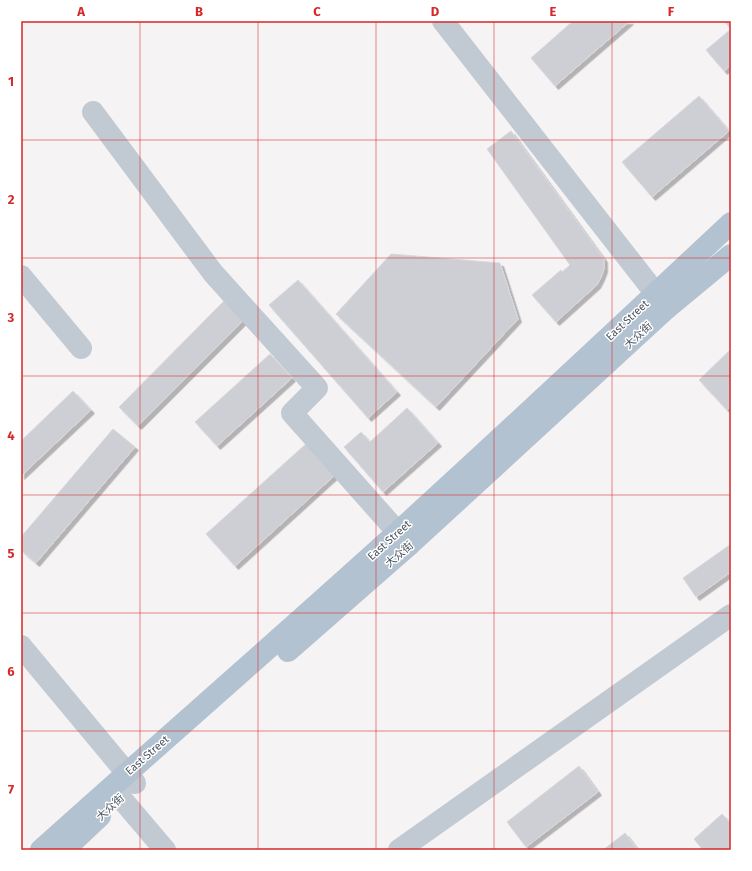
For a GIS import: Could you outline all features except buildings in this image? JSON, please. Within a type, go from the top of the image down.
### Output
[{"type":"main road","name":"East Street","points":[[41,850],[127,784],[223,689],[404,538],[662,301],[731,223]]},
{"type":"main road","points":[[662,301],[731,255]]},
{"type":"main road","name":"大众街","points":[[64,850],[127,784]]},
{"type":"street","points":[[443,21],[662,301]]},
{"type":"street","points":[[93,112],[213,273],[317,388],[292,413],[404,538]]},
{"type":"street","points":[[21,276],[81,348]]},
{"type":"street","points":[[399,850],[731,615]]},
{"type":"street","points":[[21,646],[127,784],[165,850]]}]
